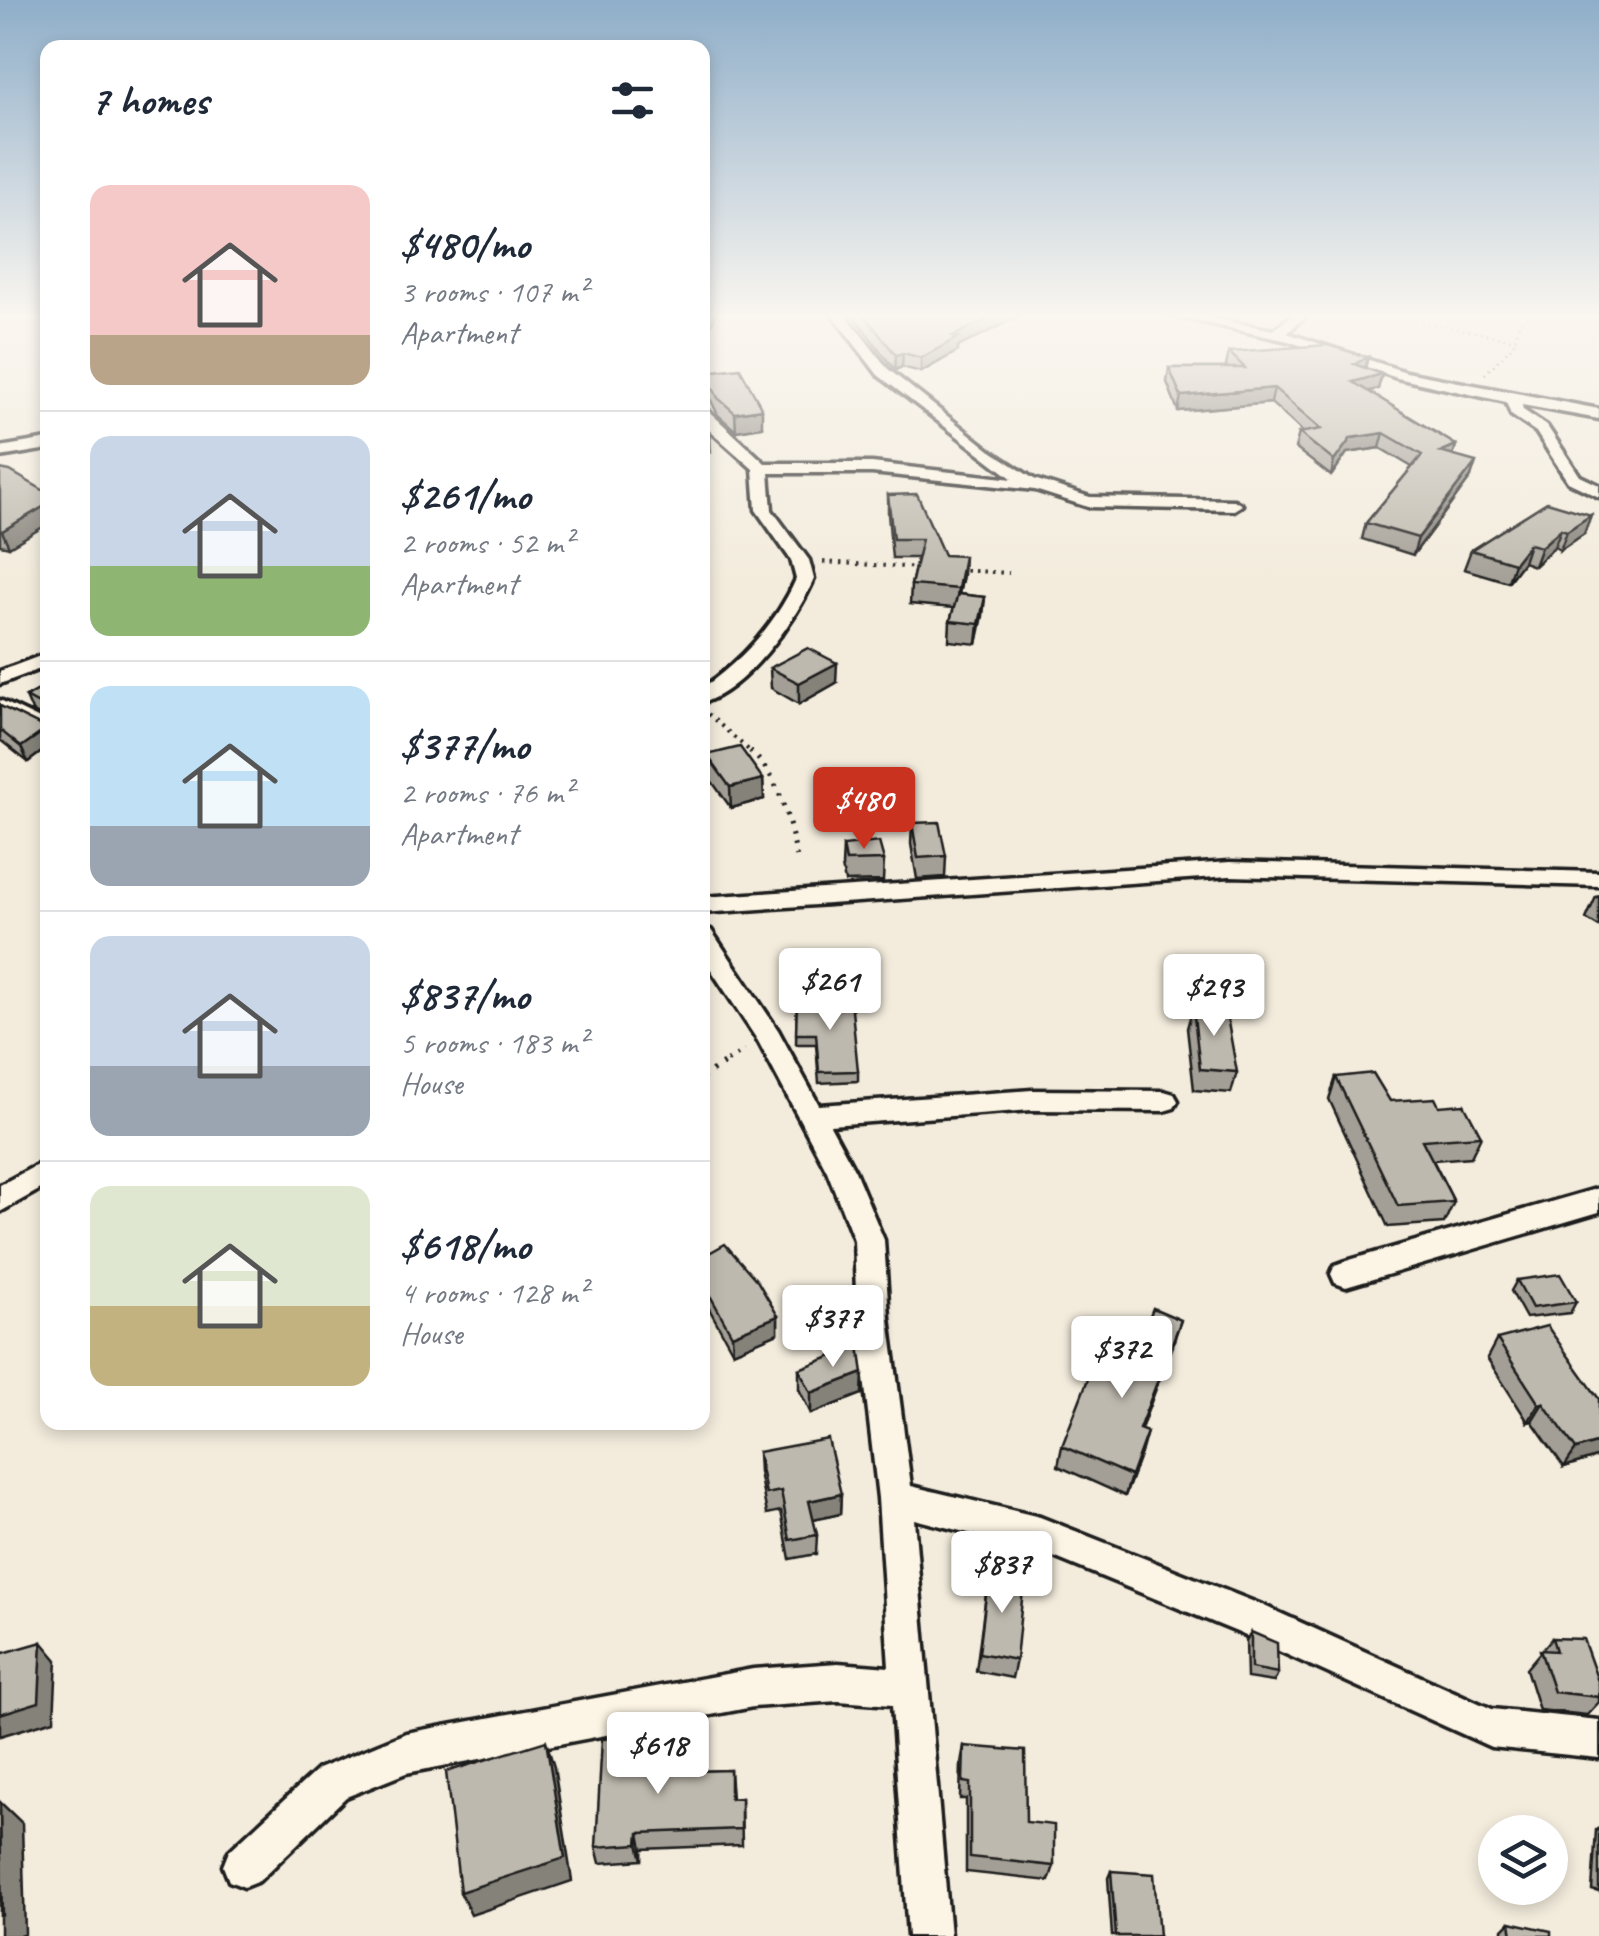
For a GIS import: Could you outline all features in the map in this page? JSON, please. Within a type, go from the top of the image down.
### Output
[{"type":"street","points":[[927,404],[984,453],[1038,487],[1066,497],[1110,504],[1234,506]]},
{"type":"street","points":[[1514,404],[1516,412],[1542,430],[1574,479],[1599,492]]},
{"type":"street","points":[[1540,404],[1599,414]]},
{"type":"street","points":[[710,422],[762,468],[872,468],[1038,487]]},
{"type":"street","points":[[0,452],[40,445]]},
{"type":"street","points":[[710,691],[736,672],[796,600],[806,579],[800,560],[764,510],[762,468]]},
{"type":"street","points":[[0,678],[40,662]]},
{"type":"street","points":[[0,706],[40,728]]},
{"type":"street","points":[[710,903],[1230,869],[1599,879]]},
{"type":"street","points":[[710,948],[770,1038],[841,1171],[869,1240],[873,1318],[895,1498],[929,1936]]},
{"type":"street","points":[[812,1116],[986,1101],[1092,1097],[1164,1101]]},
{"type":"street","points":[[0,1200],[40,1175]]},
{"type":"street","points":[[1346,1274],[1599,1200]]},
{"type":"street","points":[[895,1498],[1040,1534],[1249,1618],[1490,1728],[1599,1739]]},
{"type":"street","points":[[244,1866],[332,1783],[406,1753],[754,1688],[838,1682],[910,1687]]},
{"type":"path","points":[[800,560],[937,569]]},
{"type":"path","points":[[954,570],[1009,573]]},
{"type":"path","points":[[710,716],[768,768],[786,812],[797,858]]},
{"type":"path","points":[[710,1072],[770,1038]]},
{"type":"building","points":[[725,404],[760,404],[762,409],[735,413]]},
{"type":"building","points":[[1293,404],[1390,404],[1456,445],[1440,452],[1476,462],[1418,538],[1366,523],[1422,455],[1384,433],[1351,438],[1334,461],[1299,433],[1321,429]]},
{"type":"building","points":[[0,469],[40,488],[40,509],[0,530]]},
{"type":"building","points":[[917,494],[944,555],[964,556],[958,589],[911,585],[922,539],[893,539],[888,495]]},
{"type":"building","points":[[1547,502],[1591,515],[1567,531],[1561,529],[1541,547],[1529,544],[1514,563],[1471,550]]},
{"type":"building","points":[[958,594],[985,597],[979,624],[950,621]]},
{"type":"building","points":[[808,648],[837,663],[799,683],[770,668]]},
{"type":"building","points":[[40,689],[40,705],[26,697]]},
{"type":"building","points":[[0,706],[40,726],[40,734],[21,747],[0,730]]},
{"type":"building","points":[[740,747],[763,779],[730,787],[710,754]]},
{"type":"building","points":[[939,822],[946,856],[918,858],[912,823]]},
{"type":"building","points":[[879,842],[884,860],[846,861],[843,846]]},
{"type":"building","points":[[797,1000],[821,1000],[821,1005],[851,1000],[858,1071],[819,1072],[816,1034],[796,1034]]},
{"type":"building","points":[[1225,1006],[1237,1072],[1200,1069],[1193,1007]]},
{"type":"building","points":[[1373,1073],[1390,1101],[1435,1098],[1439,1106],[1464,1104],[1481,1136],[1422,1140],[1454,1202],[1398,1206],[1336,1077]]},
{"type":"building","points":[[725,1244],[758,1282],[778,1316],[732,1335],[710,1295],[710,1252]]},
{"type":"building","points":[[1560,1274],[1576,1302],[1532,1308],[1517,1280]]},
{"type":"building","points":[[1153,1308],[1181,1320],[1139,1429],[1147,1432],[1131,1476],[1062,1446],[1093,1366],[1125,1379]]},
{"type":"building","points":[[1547,1326],[1599,1399],[1599,1442],[1576,1449],[1543,1403],[1539,1404],[1497,1339]]},
{"type":"building","points":[[859,1346],[863,1373],[811,1393],[799,1369]]},
{"type":"building","points":[[828,1439],[841,1494],[809,1501],[817,1535],[790,1540],[781,1491],[766,1494],[758,1452]]},
{"type":"building","points":[[989,1571],[1024,1579],[1016,1660],[979,1653]]},
{"type":"building","points":[[1251,1632],[1277,1643],[1278,1673],[1251,1668]]},
{"type":"building","points":[[1552,1638],[1583,1639],[1599,1684],[1599,1697],[1554,1692],[1540,1650],[1556,1651]]},
{"type":"building","points":[[42,1642],[39,1702],[0,1714],[0,1654]]},
{"type":"building","points":[[643,1737],[642,1766],[699,1764],[698,1771],[730,1770],[730,1799],[741,1798],[741,1829],[639,1833],[638,1844],[596,1847],[602,1739]]},
{"type":"building","points":[[546,1741],[565,1858],[460,1892],[446,1772]]},
{"type":"building","points":[[964,1746],[1025,1751],[1026,1822],[1054,1825],[1054,1866],[970,1857],[970,1783],[963,1782]]},
{"type":"building","points":[[0,1810],[2,1915],[0,1915]]},
{"type":"building","points":[[1111,1871],[1154,1874],[1159,1936],[1116,1936]]},
{"type":"building","points":[[1510,1922],[1551,1931],[1551,1936],[1512,1936]]}]
